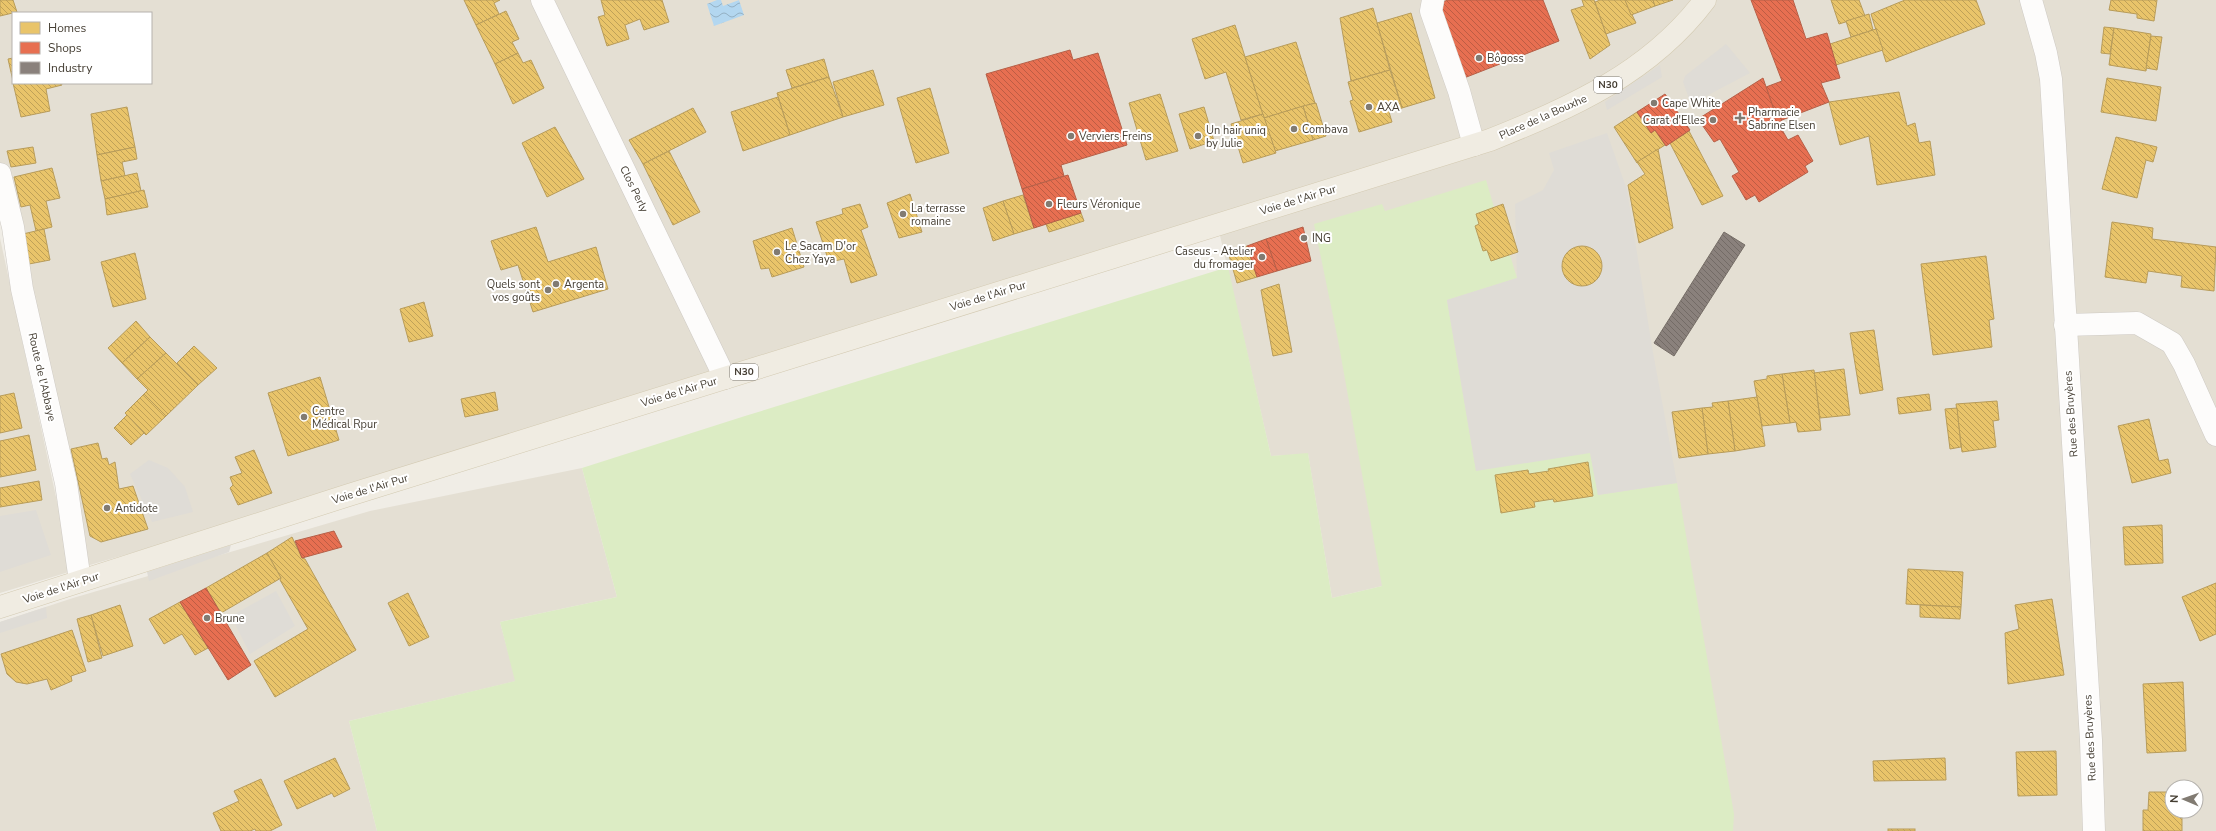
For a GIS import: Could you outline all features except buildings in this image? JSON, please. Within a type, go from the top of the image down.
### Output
[{"type":"main road","name":"Place de la Bouxhe","points":[[1482,143],[1588,98],[1642,64],[1690,20],[1705,0]]},
{"type":"main road","name":"Voie de l'Air Pur","points":[[0,607],[356,493],[1482,143]]},
{"type":"street","name":"Clos Perly","points":[[542,0],[725,378]]},
{"type":"street","points":[[1433,0],[1431,11],[1459,91],[1482,143]]},
{"type":"street","name":"Rue des Bruyères","points":[[2031,0],[2046,53],[2051,79],[2090,732],[2094,831]]},
{"type":"street","name":"Route de l'Abbaye","points":[[0,174],[13,227],[22,289],[66,483],[80,581]]},
{"type":"street","points":[[2065,325],[2137,323],[2172,343],[2184,364],[2216,435]]},
{"type":"shaded area","points":[[0,0],[2216,0],[2216,831],[1429,831],[1382,586],[1332,598],[1308,454],[1271,456],[1215,214],[505,444],[83,567],[0,187]]},
{"type":"shaded area","points":[[1726,44],[1750,73],[1691,104],[1683,82],[1685,76]]},
{"type":"shaded area","points":[[1660,65],[1662,77],[1607,110],[1605,102]]},
{"type":"shaded area","points":[[1607,133],[1627,190],[1652,347],[1677,483],[1598,495],[1590,453],[1476,471],[1447,300],[1517,278],[1515,204],[1543,190],[1554,170],[1549,153]]},
{"type":"shaded area","points":[[0,238],[72,571],[0,593]]},
{"type":"shaded area","points":[[149,460],[168,468],[185,487],[193,512],[152,522],[130,474]]},
{"type":"shaded area","points":[[582,468],[617,597],[500,622],[516,681],[349,721],[377,831],[0,831],[0,622],[73,598],[370,511]]},
{"type":"shaded area","points":[[36,510],[51,555],[0,572],[0,516]]},
{"type":"shaded area","points":[[231,545],[229,552],[149,581],[147,572]]},
{"type":"shaded area","points":[[276,591],[295,626],[250,654],[231,616]]},
{"type":"shaded area","points":[[46,607],[47,618],[0,633],[0,622]]},
{"type":"green space","points":[[1486,180],[1494,207],[1476,214],[1479,224],[1475,226],[1483,251],[1487,250],[1491,261],[1510,255],[1517,278],[1447,300],[1476,470],[1590,452],[1598,495],[1677,483],[1734,814],[1733,831],[377,831],[349,721],[515,681],[500,622],[617,597],[582,468],[745,416],[1228,267],[1271,456],[1308,453],[1332,598],[1382,586],[1338,340],[1314,224],[1382,204],[1385,211]]},
{"type":"water","points":[[721,0],[723,6],[739,0],[744,15],[714,26],[707,4]]},
{"type":"place","name":"Bôgoss","points":[[1479,58]]},
{"type":"place","name":"Cape White","points":[[1654,103]]},
{"type":"place","name":"AXA","points":[[1369,107]]},
{"type":"place","name":"Pharmacie Sabrine Elsen","points":[[1740,118]]},
{"type":"place","name":"Carat d'Elles","points":[[1713,120]]},
{"type":"place","name":"Combava","points":[[1294,129]]},
{"type":"place","name":"Verviers Freins","points":[[1071,136]]},
{"type":"place","name":"Un hair uniq by Julie","points":[[1198,136]]},
{"type":"place","name":"Fleurs Véronique","points":[[1049,204]]},
{"type":"place","name":"La terrasse romaine","points":[[903,214]]},
{"type":"place","name":"ING","points":[[1304,238]]},
{"type":"place","name":"Le Sacam D'or Chez Yaya","points":[[777,252]]},
{"type":"place","name":"Caseus - Atelier du fromager","points":[[1262,257]]},
{"type":"place","name":"Argenta","points":[[556,284]]},
{"type":"place","name":"Quels sont vos goûts","points":[[548,290]]},
{"type":"place","name":"Centre Médical Rpur","points":[[304,417]]},
{"type":"place","name":"Antidote","points":[[107,508]]},
{"type":"place","name":"Brune","points":[[207,618]]}]
